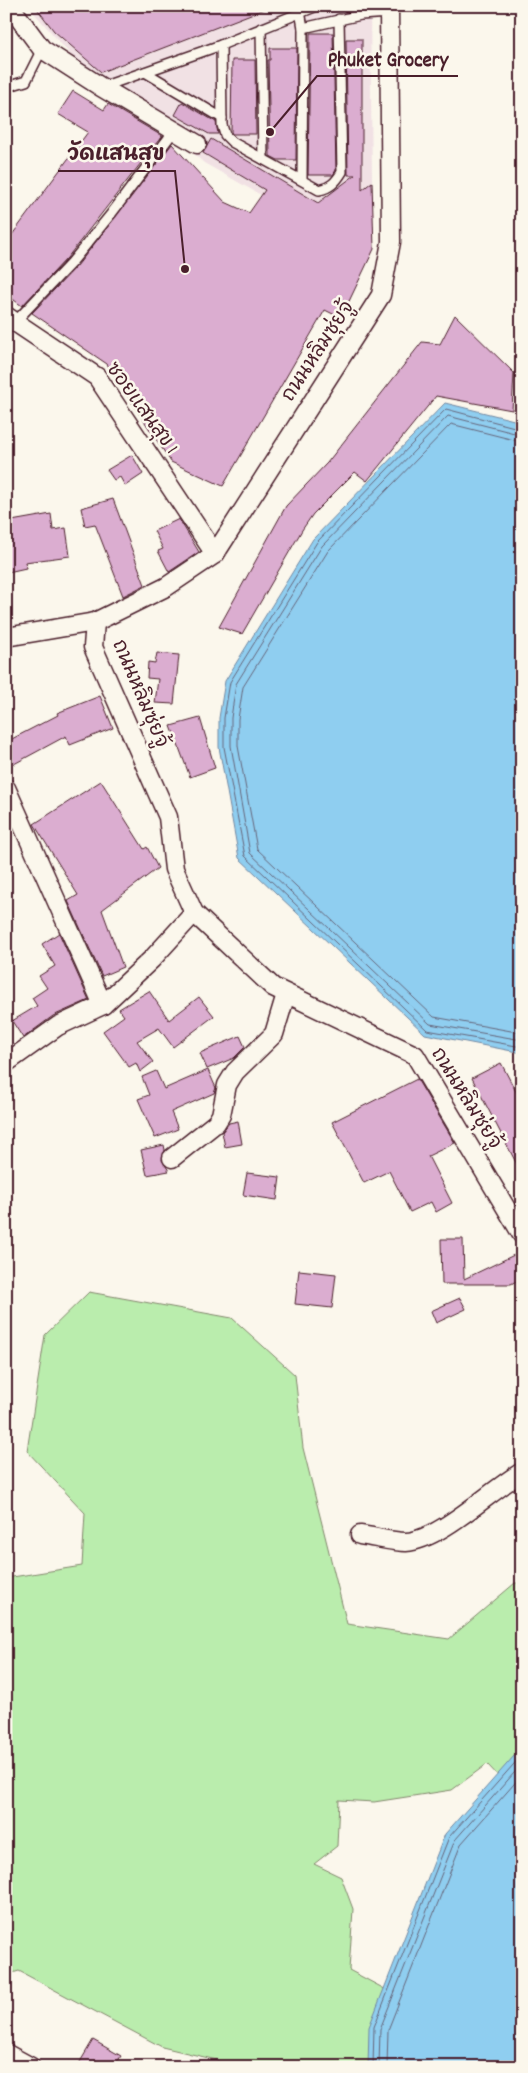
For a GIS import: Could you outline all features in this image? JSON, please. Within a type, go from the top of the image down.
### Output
[{"type":"street","points":[[10,6],[42,49],[100,87],[197,144]]},
{"type":"street","name":"ถนนหลิมซุ่ยจู้","points":[[389,10],[391,242],[381,295],[215,554],[166,587],[95,622],[93,647],[168,817],[174,870],[194,913],[273,987],[415,1055],[522,1235]]},
{"type":"street","name":"ซอยแสนสุข 1","points":[[10,319],[97,377],[215,554]]},
{"type":"street","points":[[6,637],[95,622]]},
{"type":"street","points":[[6,788],[103,1005]]},
{"type":"street","points":[[6,1063],[58,1026],[103,1005],[152,959],[194,913]]},
{"type":"street","points":[[172,1158],[216,1123],[221,1115],[227,1085],[235,1072],[274,1034],[286,994]]},
{"type":"street","points":[[360,1535],[405,1542],[422,1540],[452,1522],[501,1484],[522,1472]]},
{"type":"street","points":[[7,2054],[31,2067]]},
{"type":"lane","points":[[100,87],[221,45],[300,11],[317,6]]},
{"type":"lane","points":[[303,28],[389,10]]},
{"type":"lane","points":[[300,11],[303,28],[302,180]]},
{"type":"lane","points":[[221,45],[222,118],[225,135],[232,142],[319,190],[326,189],[338,179],[342,172],[339,20]]},
{"type":"lane","points":[[261,28],[263,159]]},
{"type":"lane","points":[[6,87],[26,82],[42,49]]},
{"type":"lane","points":[[145,72],[222,118]]},
{"type":"lane","points":[[10,319],[72,262],[112,214],[174,131]]},
{"type":"shaded area","points":[[28,6],[370,6],[372,182],[318,227],[204,163],[135,100],[76,61]]},
{"type":"green space","points":[[89,1292],[232,1318],[295,1375],[303,1448],[347,1624],[449,1639],[515,1583],[522,1583],[522,1801],[487,1764],[452,1790],[374,1802],[339,1800],[337,1846],[314,1864],[341,1877],[353,1909],[349,1970],[396,1995],[444,2067],[225,2067],[217,2060],[162,2047],[19,1971],[6,1975],[6,1578],[82,1566],[85,1513],[27,1451],[45,1335]]},
{"type":"water","points":[[445,403],[518,421],[522,426],[522,1053],[425,1034],[239,858],[219,747],[219,718],[225,681],[313,539]]},
{"type":"water","points":[[522,1747],[522,2067],[368,2067],[369,2027],[445,1834]]},
{"type":"building","points":[[35,6],[269,7],[101,72],[54,31]]},
{"type":"building","points":[[310,33],[333,33],[336,170],[333,175],[308,175]]},
{"type":"building","points":[[346,39],[362,39],[362,190],[372,182],[374,249],[341,318],[325,310],[223,486],[171,462],[107,364],[32,313],[77,266],[172,144],[225,202],[249,213],[265,190],[203,153],[211,139],[318,203],[355,175],[348,175]]},
{"type":"building","points":[[270,48],[297,48],[296,160],[278,160],[270,156],[268,60],[270,60]]},
{"type":"building","points":[[232,60],[255,60],[256,134],[232,134],[231,132]]},
{"type":"building","points":[[73,91],[104,110],[108,104],[162,136],[67,258],[22,306],[6,294],[6,243],[88,132],[58,114]]},
{"type":"building","points":[[182,102],[216,122],[218,134],[209,134],[175,115]]},
{"type":"building","points":[[455,315],[514,373],[512,410],[436,396],[367,481],[355,472],[313,514],[242,634],[219,627],[286,506],[327,463],[422,342],[440,344]]},
{"type":"building","points":[[132,455],[143,474],[125,486],[120,477],[114,480],[107,470]]},
{"type":"building","points":[[113,499],[145,585],[123,596],[95,524],[85,526],[81,508]]},
{"type":"building","points":[[51,514],[53,530],[66,528],[70,556],[25,562],[26,568],[8,572],[6,522]]},
{"type":"building","points":[[179,519],[199,552],[169,572],[158,551],[163,549],[154,531]]},
{"type":"building","points":[[157,653],[179,655],[174,704],[155,703],[158,679],[147,678],[148,662],[155,663]]},
{"type":"building","points":[[100,696],[113,728],[70,745],[66,736],[14,764],[6,749],[6,742],[58,715],[57,713]]},
{"type":"building","points":[[200,718],[215,768],[190,777],[171,726]]},
{"type":"building","points":[[101,781],[144,849],[147,847],[158,868],[102,910],[123,967],[102,976],[68,901],[78,895],[34,824]]},
{"type":"building","points":[[59,933],[89,1000],[53,1016],[23,1038],[12,1021],[37,1006],[32,998],[47,988],[39,976],[55,966],[42,944]]},
{"type":"building","points":[[149,991],[169,1020],[199,997],[214,1016],[173,1047],[159,1028],[137,1041],[153,1062],[140,1072],[136,1063],[129,1067],[103,1031],[124,1016],[119,1009]]},
{"type":"building","points":[[240,1036],[245,1047],[234,1058],[207,1069],[200,1053]]},
{"type":"building","points":[[501,1063],[522,1103],[522,1174],[472,1078]]},
{"type":"building","points":[[208,1070],[216,1088],[214,1093],[171,1112],[178,1129],[155,1138],[138,1099],[149,1095],[142,1077],[156,1071],[164,1089]]},
{"type":"building","points":[[417,1079],[455,1143],[428,1156],[452,1203],[436,1212],[431,1202],[410,1212],[389,1171],[364,1183],[332,1122]]},
{"type":"building","points":[[238,1121],[242,1144],[225,1147],[222,1132],[229,1123]]},
{"type":"building","points":[[164,1145],[165,1150],[162,1160],[169,1171],[147,1175],[141,1150]]},
{"type":"building","points":[[247,1173],[280,1177],[277,1200],[243,1195]]},
{"type":"building","points":[[441,1239],[463,1239],[464,1279],[514,1255],[522,1272],[522,1278],[511,1284],[442,1284]]},
{"type":"building","points":[[299,1270],[336,1274],[332,1308],[295,1304]]},
{"type":"building","points":[[460,1298],[466,1309],[436,1323],[431,1311]]},
{"type":"building","points":[[93,2040],[121,2056],[114,2067],[77,2067]]},
{"type":"place","name":"Phuket Grocery","points":[[270,132]]},
{"type":"place","name":"วัดแสนสุข","points":[[185,269]]}]
